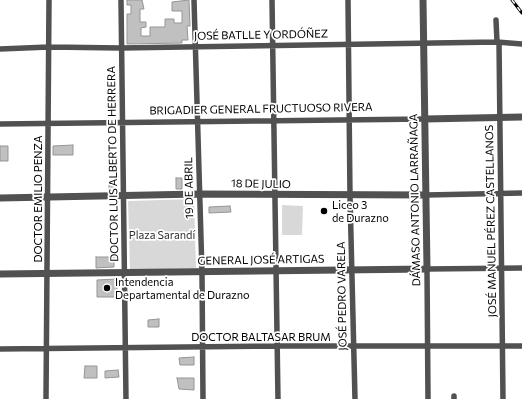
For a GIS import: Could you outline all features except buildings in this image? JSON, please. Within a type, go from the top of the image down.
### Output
[{"type":"street","name":"DOCTOR EMILIO PENZA","points":[[46,399],[49,0]]},
{"type":"street","name":"DOCTOR LUIS ALBERTO DE HERRERA","points":[[121,0],[120,48],[123,122],[124,348],[126,399]]},
{"type":"street","name":"19 DE ABRIL","points":[[194,0],[202,272],[203,399]]},
{"type":"street","points":[[272,0],[278,399]]},
{"type":"street","name":"JOSÉ PEDRO VARELA","points":[[348,0],[350,196],[355,399]]},
{"type":"street","name":"DÁMASO ANTONIO LARRAÑAGA","points":[[423,0],[428,399]]},
{"type":"street","name":"JOSÉ MANUEL PÉREZ CASTELLANOS","points":[[496,20],[498,42],[500,193],[503,268],[504,399]]},
{"type":"street","name":"JOSÉ BATLLE Y ORDÓÑEZ","points":[[0,49],[49,47],[120,48],[498,42],[522,44]]},
{"type":"street","name":"BRIGADIER GENERAL FRUCTUOSO RIVERA","points":[[0,124],[499,117],[522,118]]},
{"type":"street","name":"18 DE JULIO","points":[[0,198],[199,194],[350,196],[522,193]]},
{"type":"street","name":"GENERAL JOSÉ ARTIGAS","points":[[0,274],[522,268]]},
{"type":"street","name":"DOCTOR BALTASAR BRUM","points":[[0,349],[277,346],[522,346]]},
{"type":"green space","name":"Plaza Sarandí","points":[[194,199],[196,268],[130,270],[128,201]]},
{"type":"green space","points":[[282,205],[303,206],[302,235],[282,235]]},
{"type":"railway","points":[[512,0],[522,13]]},
{"type":"place","name":"Liceo 3 de Durazno","points":[[324,211]]},
{"type":"place","name":"Intendencia Departamental de Durazno","points":[[107,288]]}]
